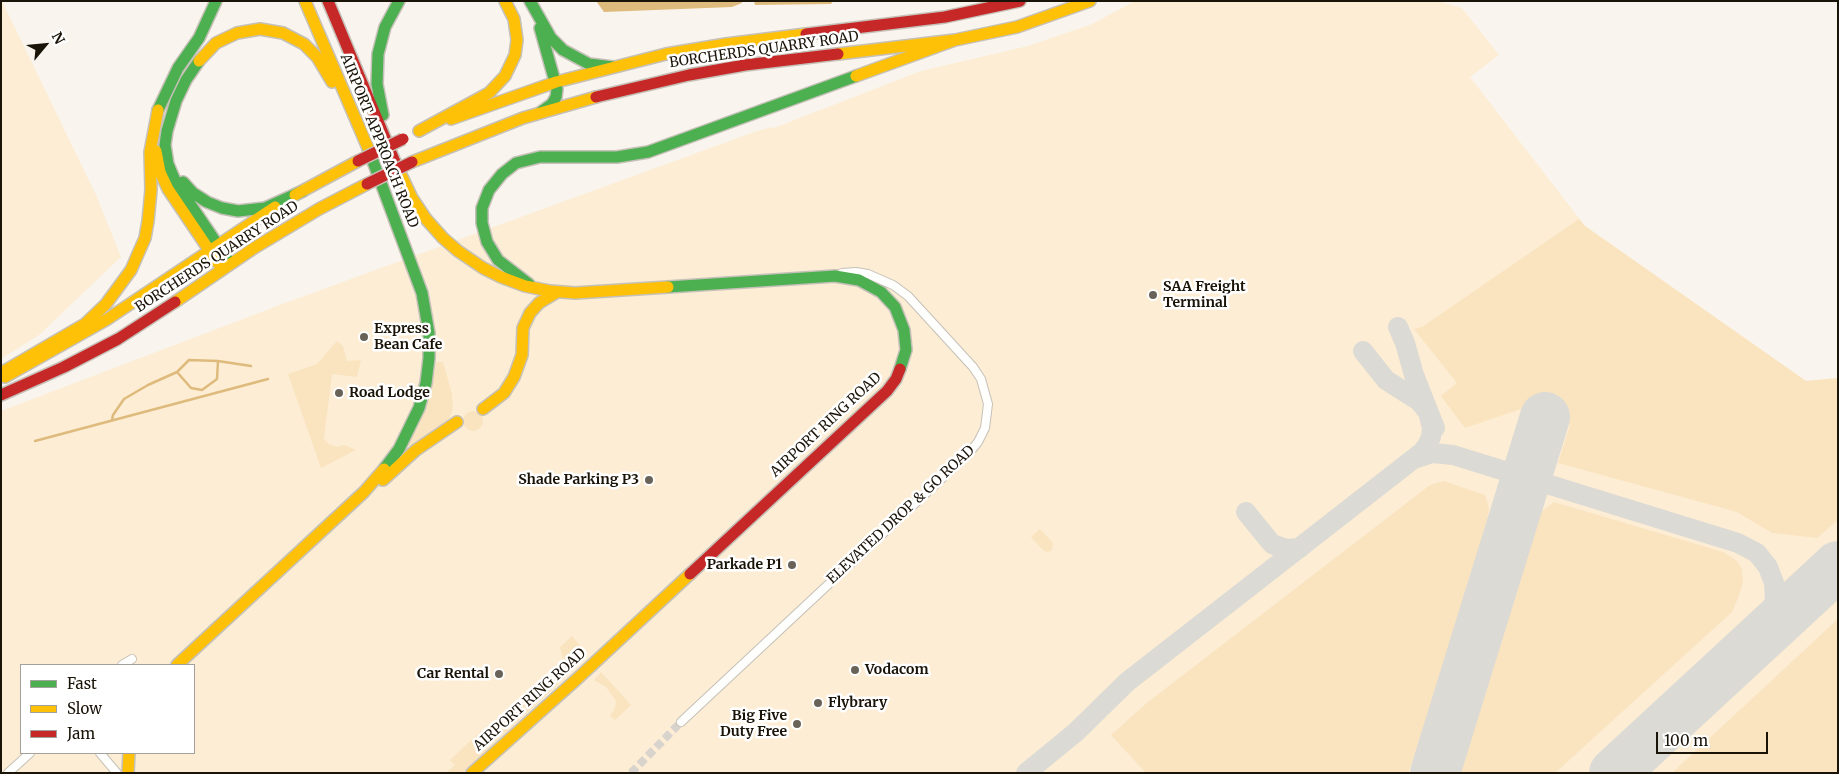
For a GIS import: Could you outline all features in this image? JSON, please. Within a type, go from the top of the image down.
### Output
[{"type":"main road","points":[[1,373],[85,324],[106,304],[124,282],[146,234],[151,194],[150,152],[159,106],[178,68],[199,38],[216,1]]},
{"type":"main road","name":"AIRPORT APPROACH ROAD","points":[[305,1],[366,143],[422,293],[428,323],[428,368],[422,398],[413,422],[399,448],[364,492]]},
{"type":"main road","name":"AIRPORT APPROACH ROAD","points":[[328,1],[403,180]]},
{"type":"main road","points":[[386,137],[377,84],[377,58],[385,27],[399,1]]},
{"type":"main road","points":[[419,132],[485,95],[495,88],[505,76],[513,63],[517,40],[514,19],[505,1]]},
{"type":"main road","points":[[530,1],[553,40],[563,50],[589,64],[613,67]]},
{"type":"main road","name":"BORCHERDS QUARRY ROAD","points":[[1,379],[68,343],[116,314],[213,247],[303,191],[403,139],[496,102],[556,82],[666,54],[719,45],[911,22],[1020,1]]},
{"type":"main road","name":"BORCHERDS QUARRY ROAD","points":[[1,395],[60,369],[109,344],[161,312],[226,266],[319,209],[412,162],[479,134],[541,112],[598,95],[698,73],[764,63],[955,40],[1016,27],[1090,1]]},
{"type":"main road","points":[[536,13],[556,82],[557,92],[549,108],[541,112]]},
{"type":"main road","points":[[213,247],[170,170],[166,138],[173,108],[190,73],[211,47],[226,37],[254,29],[272,30],[294,38],[309,48],[317,57],[366,143]]},
{"type":"main road","points":[[532,287],[498,260],[487,242],[482,223],[482,208],[489,190],[502,174],[516,163],[540,157],[617,157],[648,152],[955,40]]},
{"type":"main road","points":[[173,108],[169,136],[172,160],[182,181],[202,200],[222,208],[248,211],[270,206],[303,191]]},
{"type":"main road","points":[[155,124],[156,153],[163,179],[170,193],[226,266]]},
{"type":"main road","name":"AIRPORT RING ROAD","points":[[403,180],[423,215],[454,248],[492,273],[511,281],[557,292],[580,293],[835,276],[859,280],[873,286],[888,299],[900,316],[904,330],[906,350],[901,370],[883,394],[578,678],[472,773]]},
{"type":"main road","points":[[483,409],[504,393],[514,377],[522,355],[523,328],[530,313],[539,303],[557,292]]},
{"type":"main road","points":[[178,664],[364,492],[386,478],[416,450],[457,422]]},
{"type":"main road","points":[[128,773],[129,754]]},
{"type":"street","name":"ELEVATED DROP & GO ROAD","points":[[680,722],[968,453],[981,437],[988,414],[985,389],[973,367],[900,289],[868,274],[849,272],[835,276]]},
{"type":"street","points":[[124,664],[132,659],[128,664]]},
{"type":"street","points":[[8,773],[29,754]]},
{"type":"street","points":[[101,754],[117,773]]},
{"type":"shaded area","points":[[2,1],[96,195],[121,257],[39,335],[1,359]]},
{"type":"shaded area","points":[[596,1],[741,1],[742,3],[732,7],[604,12]]},
{"type":"shaded area","points":[[754,1],[833,1],[831,4],[755,5]]},
{"type":"shaded area","points":[[1135,1],[1437,1],[1462,8],[1499,55],[1470,77],[1585,226],[1806,381],[1838,378],[1838,773],[1,773],[1,411],[285,303],[757,131],[774,128],[921,71],[1028,46],[1092,24]]},
{"type":"shaded area","points":[[1579,219],[1585,226],[1806,381],[1838,378],[1838,520],[1817,538],[1772,533],[1737,512],[1558,463],[1570,425],[1521,409],[1465,428],[1441,396],[1457,383],[1414,329],[1422,327]]},
{"type":"shaded area","points":[[337,341],[343,346],[347,361],[361,360],[357,377],[332,374],[324,439],[329,444],[337,447],[345,445],[356,450],[321,468],[288,374],[317,364]]},
{"type":"shaded area","points":[[436,362],[443,362],[452,394],[453,407],[445,425],[413,447],[407,445],[423,413],[431,390]]},
{"type":"shaded area","points":[[473,411],[480,414],[483,421],[480,428],[473,431],[466,428],[463,421],[466,414]]},
{"type":"shaded area","points":[[1444,481],[1485,495],[1489,509],[1480,562],[1408,773],[1146,773],[1111,735],[1148,702],[1430,485]]},
{"type":"shaded area","points":[[1554,502],[1723,552],[1737,561],[1742,569],[1743,582],[1738,598],[1732,612],[1555,773],[1460,773],[1541,512]]},
{"type":"shaded area","points":[[1040,529],[1053,543],[1052,550],[1048,552],[1044,551],[1031,537]]},
{"type":"shaded area","points":[[1838,619],[1838,773],[1672,773]]},
{"type":"shaded area","points":[[572,636],[585,652],[584,660],[462,773],[446,773],[455,765],[450,760],[482,730],[487,734],[566,662],[560,647]]},
{"type":"shaded area","points":[[601,672],[631,705],[615,720],[610,716],[615,708],[616,701],[606,687],[594,680]]},
{"type":"waterway","points":[[177,372],[189,360],[218,361],[251,366]]},
{"type":"waterway","points":[[112,420],[113,415],[124,399],[148,385],[177,372],[191,388],[202,390],[217,379],[218,361]]},
{"type":"waterway","points":[[35,441],[268,379]]},
{"type":"taxiway","points":[[1398,327],[1435,428]]},
{"type":"taxiway","points":[[1363,351],[1386,380],[1419,401],[1427,411]]},
{"type":"taxiway","points":[[1026,773],[1076,732],[1127,682],[1421,453],[1431,437],[1432,428],[1429,416]]},
{"type":"taxiway","points":[[1414,459],[1432,453],[1453,455],[1738,543],[1757,553],[1768,567],[1774,583],[1775,600],[1771,612],[1754,641],[1708,686]]},
{"type":"taxiway","points":[[1246,512],[1272,544],[1286,549],[1300,548]]},
{"type":"taxiway","points":[[1831,572],[1838,580]]},
{"type":"runway","points":[[1435,773],[1545,417]]},
{"type":"runway","points":[[1614,773],[1838,566]]},
{"type":"tunnel","points":[[631,773],[681,722]]},
{"type":"traffic: fast","points":[[158,110],[178,68],[199,38],[216,1]]},
{"type":"traffic: fast","points":[[383,115],[377,84],[378,54],[385,27],[399,1]]},
{"type":"traffic: fast","points":[[530,1],[551,38],[563,50],[589,64],[613,67]]},
{"type":"traffic: fast","points":[[540,28],[557,89],[556,97],[552,104],[541,112]]},
{"type":"traffic: fast","points":[[199,61],[186,80],[176,101],[165,145],[168,164],[176,183],[230,263]]},
{"type":"traffic: fast","points":[[529,284],[498,260],[487,242],[482,223],[482,208],[489,190],[502,174],[516,163],[540,157],[617,157],[648,152],[856,76]]},
{"type":"traffic: fast","points":[[368,148],[422,293],[429,333],[426,383],[419,408],[399,449],[384,469]]},
{"type":"traffic: fast","points":[[183,182],[193,193],[207,202],[222,208],[238,211],[265,208],[303,191]]},
{"type":"traffic: fast","points":[[668,287],[835,276],[859,280],[881,292],[895,307],[904,330],[906,350],[900,369]]},
{"type":"traffic: slow","points":[[305,1],[368,148]]},
{"type":"traffic: slow","points":[[419,131],[489,93],[505,76],[515,55],[517,40],[514,19],[505,1]]},
{"type":"traffic: slow","points":[[838,54],[955,40],[1017,27],[1090,1]]},
{"type":"traffic: slow","points":[[199,61],[216,43],[237,33],[260,29],[283,33],[304,44],[317,57],[332,82]]},
{"type":"traffic: slow","points":[[451,119],[556,82],[666,54],[806,34]]},
{"type":"traffic: slow","points":[[856,76],[955,40]]},
{"type":"traffic: slow","points":[[412,162],[523,118],[596,97]]},
{"type":"traffic: slow","points":[[1,373],[85,324],[106,304],[131,270],[145,238],[148,221],[151,190],[150,152],[158,110]]},
{"type":"traffic: slow","points":[[156,151],[160,172],[168,189],[222,269]]},
{"type":"traffic: slow","points":[[295,195],[358,161]]},
{"type":"traffic: slow","points":[[395,162],[412,198],[426,219],[443,238],[483,268],[501,277],[525,286],[575,293],[668,287]]},
{"type":"traffic: slow","points":[[175,302],[254,248],[319,209],[367,184]]},
{"type":"traffic: slow","points":[[5,377],[106,320],[275,207]]},
{"type":"traffic: slow","points":[[483,409],[504,393],[514,377],[522,355],[523,328],[530,313],[539,303],[557,292]]},
{"type":"traffic: slow","points":[[383,480],[416,450],[457,422]]},
{"type":"traffic: slow","points":[[178,664],[364,492],[384,469]]},
{"type":"traffic: slow","points":[[472,773],[690,574]]},
{"type":"traffic: slow","points":[[128,773],[129,754]]},
{"type":"traffic: jam","points":[[328,1],[395,162]]},
{"type":"traffic: jam","points":[[806,34],[945,17],[1020,1]]},
{"type":"traffic: jam","points":[[596,97],[689,75],[745,65],[838,54]]},
{"type":"traffic: jam","points":[[358,161],[403,139]]},
{"type":"traffic: jam","points":[[367,184],[412,162]]},
{"type":"traffic: jam","points":[[1,395],[64,367],[118,339],[175,302]]},
{"type":"traffic: jam","points":[[690,574],[887,391],[896,379],[900,369]]},
{"type":"place","name":"SAA Freight Terminal","points":[[1153,295]]},
{"type":"place","name":"Express Bean Cafe","points":[[364,337]]},
{"type":"place","name":"Road Lodge","points":[[339,393]]},
{"type":"place","name":"Shade Parking P3","points":[[649,480]]},
{"type":"place","name":"Parkade P1","points":[[792,565]]},
{"type":"place","name":"Vodacom","points":[[855,670]]},
{"type":"place","name":"Car Rental","points":[[499,674]]},
{"type":"place","name":"Flybrary","points":[[818,703]]},
{"type":"place","name":"Big Five Duty Free","points":[[797,724]]}]
